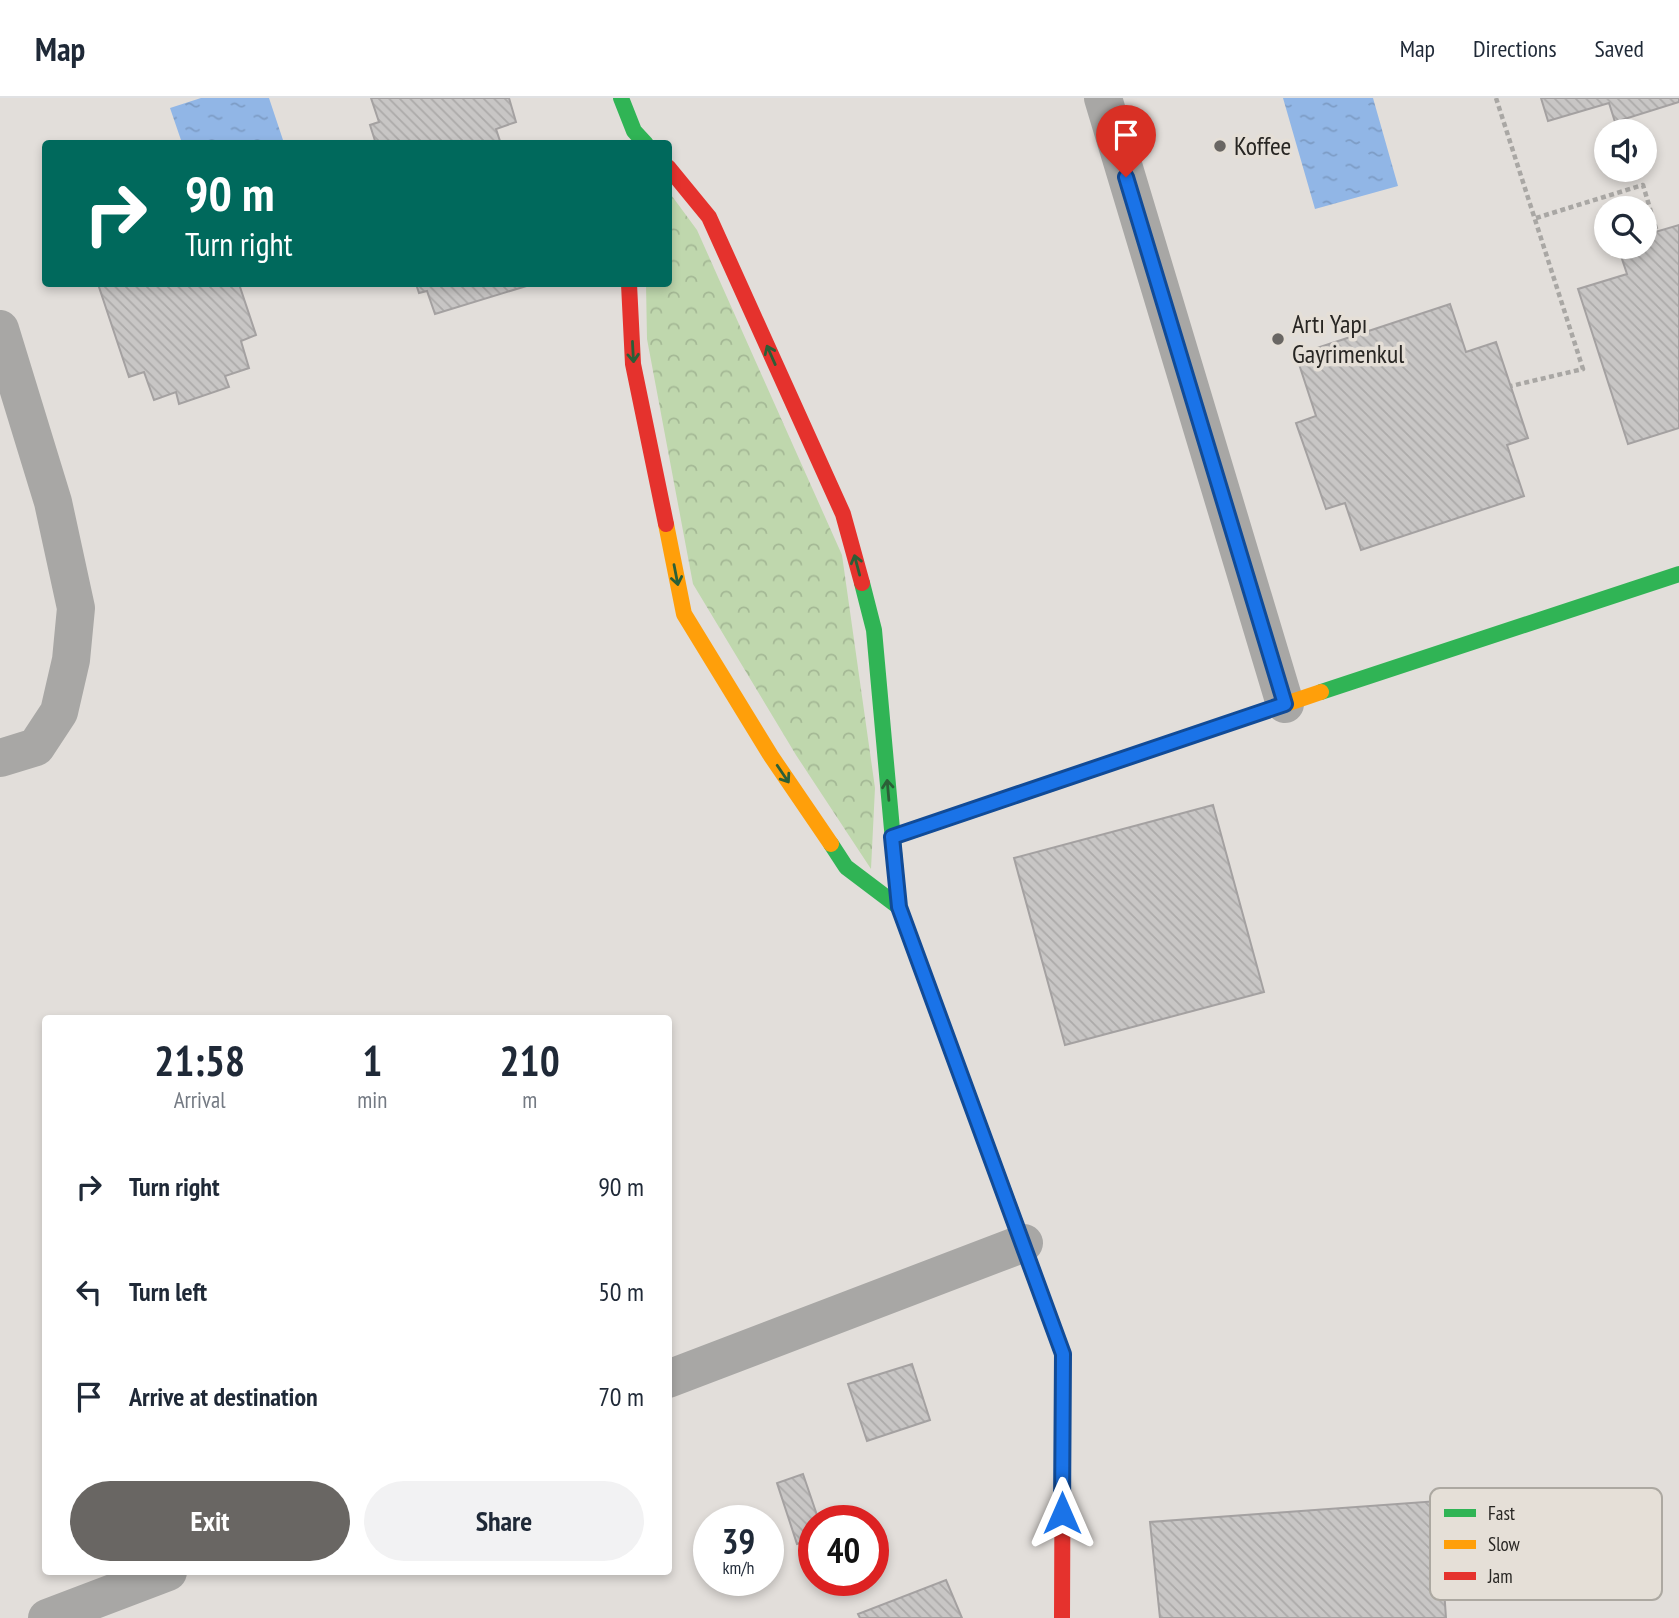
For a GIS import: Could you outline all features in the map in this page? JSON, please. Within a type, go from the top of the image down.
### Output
[{"type":"street","points":[[621,98],[633,137]]},
{"type":"street","points":[[1102,98],[1285,704]]},
{"type":"street","points":[[672,172],[709,217],[843,514],[874,630],[899,907],[1063,1354],[1062,1618]]},
{"type":"street","points":[[629,287],[633,364],[684,614],[771,756],[846,867],[899,907]]},
{"type":"street","points":[[0,329],[53,502],[76,608],[71,660],[59,712],[36,747],[0,758]]},
{"type":"street","points":[[892,837],[1679,574]]},
{"type":"street","points":[[672,1377],[1024,1242]]},
{"type":"street","points":[[47,1618],[160,1575]]},
{"type":"path","points":[[1496,98],[1583,369],[1511,386]]},
{"type":"path","points":[[1607,196],[1643,185],[1646,196]]},
{"type":"path","points":[[1536,218],[1594,200]]},
{"type":"green space","points":[[672,196],[697,230],[842,555],[875,788],[871,869],[796,755],[693,584],[647,339],[646,287],[672,287]]},
{"type":"water","points":[[201,98],[269,98],[283,140],[181,140],[170,108]]},
{"type":"water","points":[[1283,98],[1373,98],[1398,186],[1315,209]]},
{"type":"building","points":[[371,98],[509,98],[516,122],[496,129],[500,140],[375,140],[370,125],[379,122]]},
{"type":"building","points":[[1541,98],[1679,98],[1679,102],[1625,119],[1614,119],[1609,103],[1548,121]]},
{"type":"building","points":[[1679,225],[1679,428],[1628,444],[1578,289],[1627,274],[1622,259],[1657,259],[1657,231]]},
{"type":"building","points":[[99,287],[240,287],[256,335],[241,341],[249,368],[225,376],[229,387],[179,404],[176,392],[154,400],[144,372],[129,377]]},
{"type":"building","points":[[417,287],[523,287],[435,314],[427,291],[419,293]]},
{"type":"building","points":[[1450,304],[1466,352],[1496,342],[1528,438],[1507,445],[1524,496],[1361,550],[1345,503],[1326,509],[1296,423],[1316,416],[1296,355]]},
{"type":"building","points":[[1213,805],[1264,992],[1065,1045],[1014,858]]},
{"type":"building","points":[[912,1364],[930,1420],[867,1441],[848,1384]]},
{"type":"building","points":[[803,1474],[814,1505],[798,1505],[798,1544],[797,1544],[777,1483]]},
{"type":"building","points":[[1430,1502],[1430,1600],[1445,1600],[1446,1618],[1160,1618],[1150,1522]]},
{"type":"building","points":[[946,1580],[962,1618],[860,1618],[858,1614]]},
{"type":"traffic: fast","points":[[621,98],[634,131],[642,140]]},
{"type":"traffic: fast","points":[[1321,692],[1679,574]]},
{"type":"traffic: fast","points":[[862,583],[874,630],[899,907],[1008,1203]]},
{"type":"traffic: fast","points":[[831,844],[846,867],[899,907]]},
{"type":"traffic: slow","points":[[666,524],[684,614],[771,756],[831,844]]},
{"type":"traffic: slow","points":[[893,837],[1321,692]]},
{"type":"traffic: jam","points":[[672,172],[709,217],[843,514],[862,583]]},
{"type":"traffic: jam","points":[[629,287],[633,364],[666,524]]},
{"type":"traffic: jam","points":[[1008,1203],[1063,1354],[1062,1618]]},
{"type":"place","name":"Koffee","points":[[1220,146]]},
{"type":"place","name":"Artı Yapı Gayrimenkul","points":[[1278,339]]},
{"type":"route","points":[[1062,1513],[1063,1354],[899,907],[892,837],[1285,704],[1126,177]]}]
